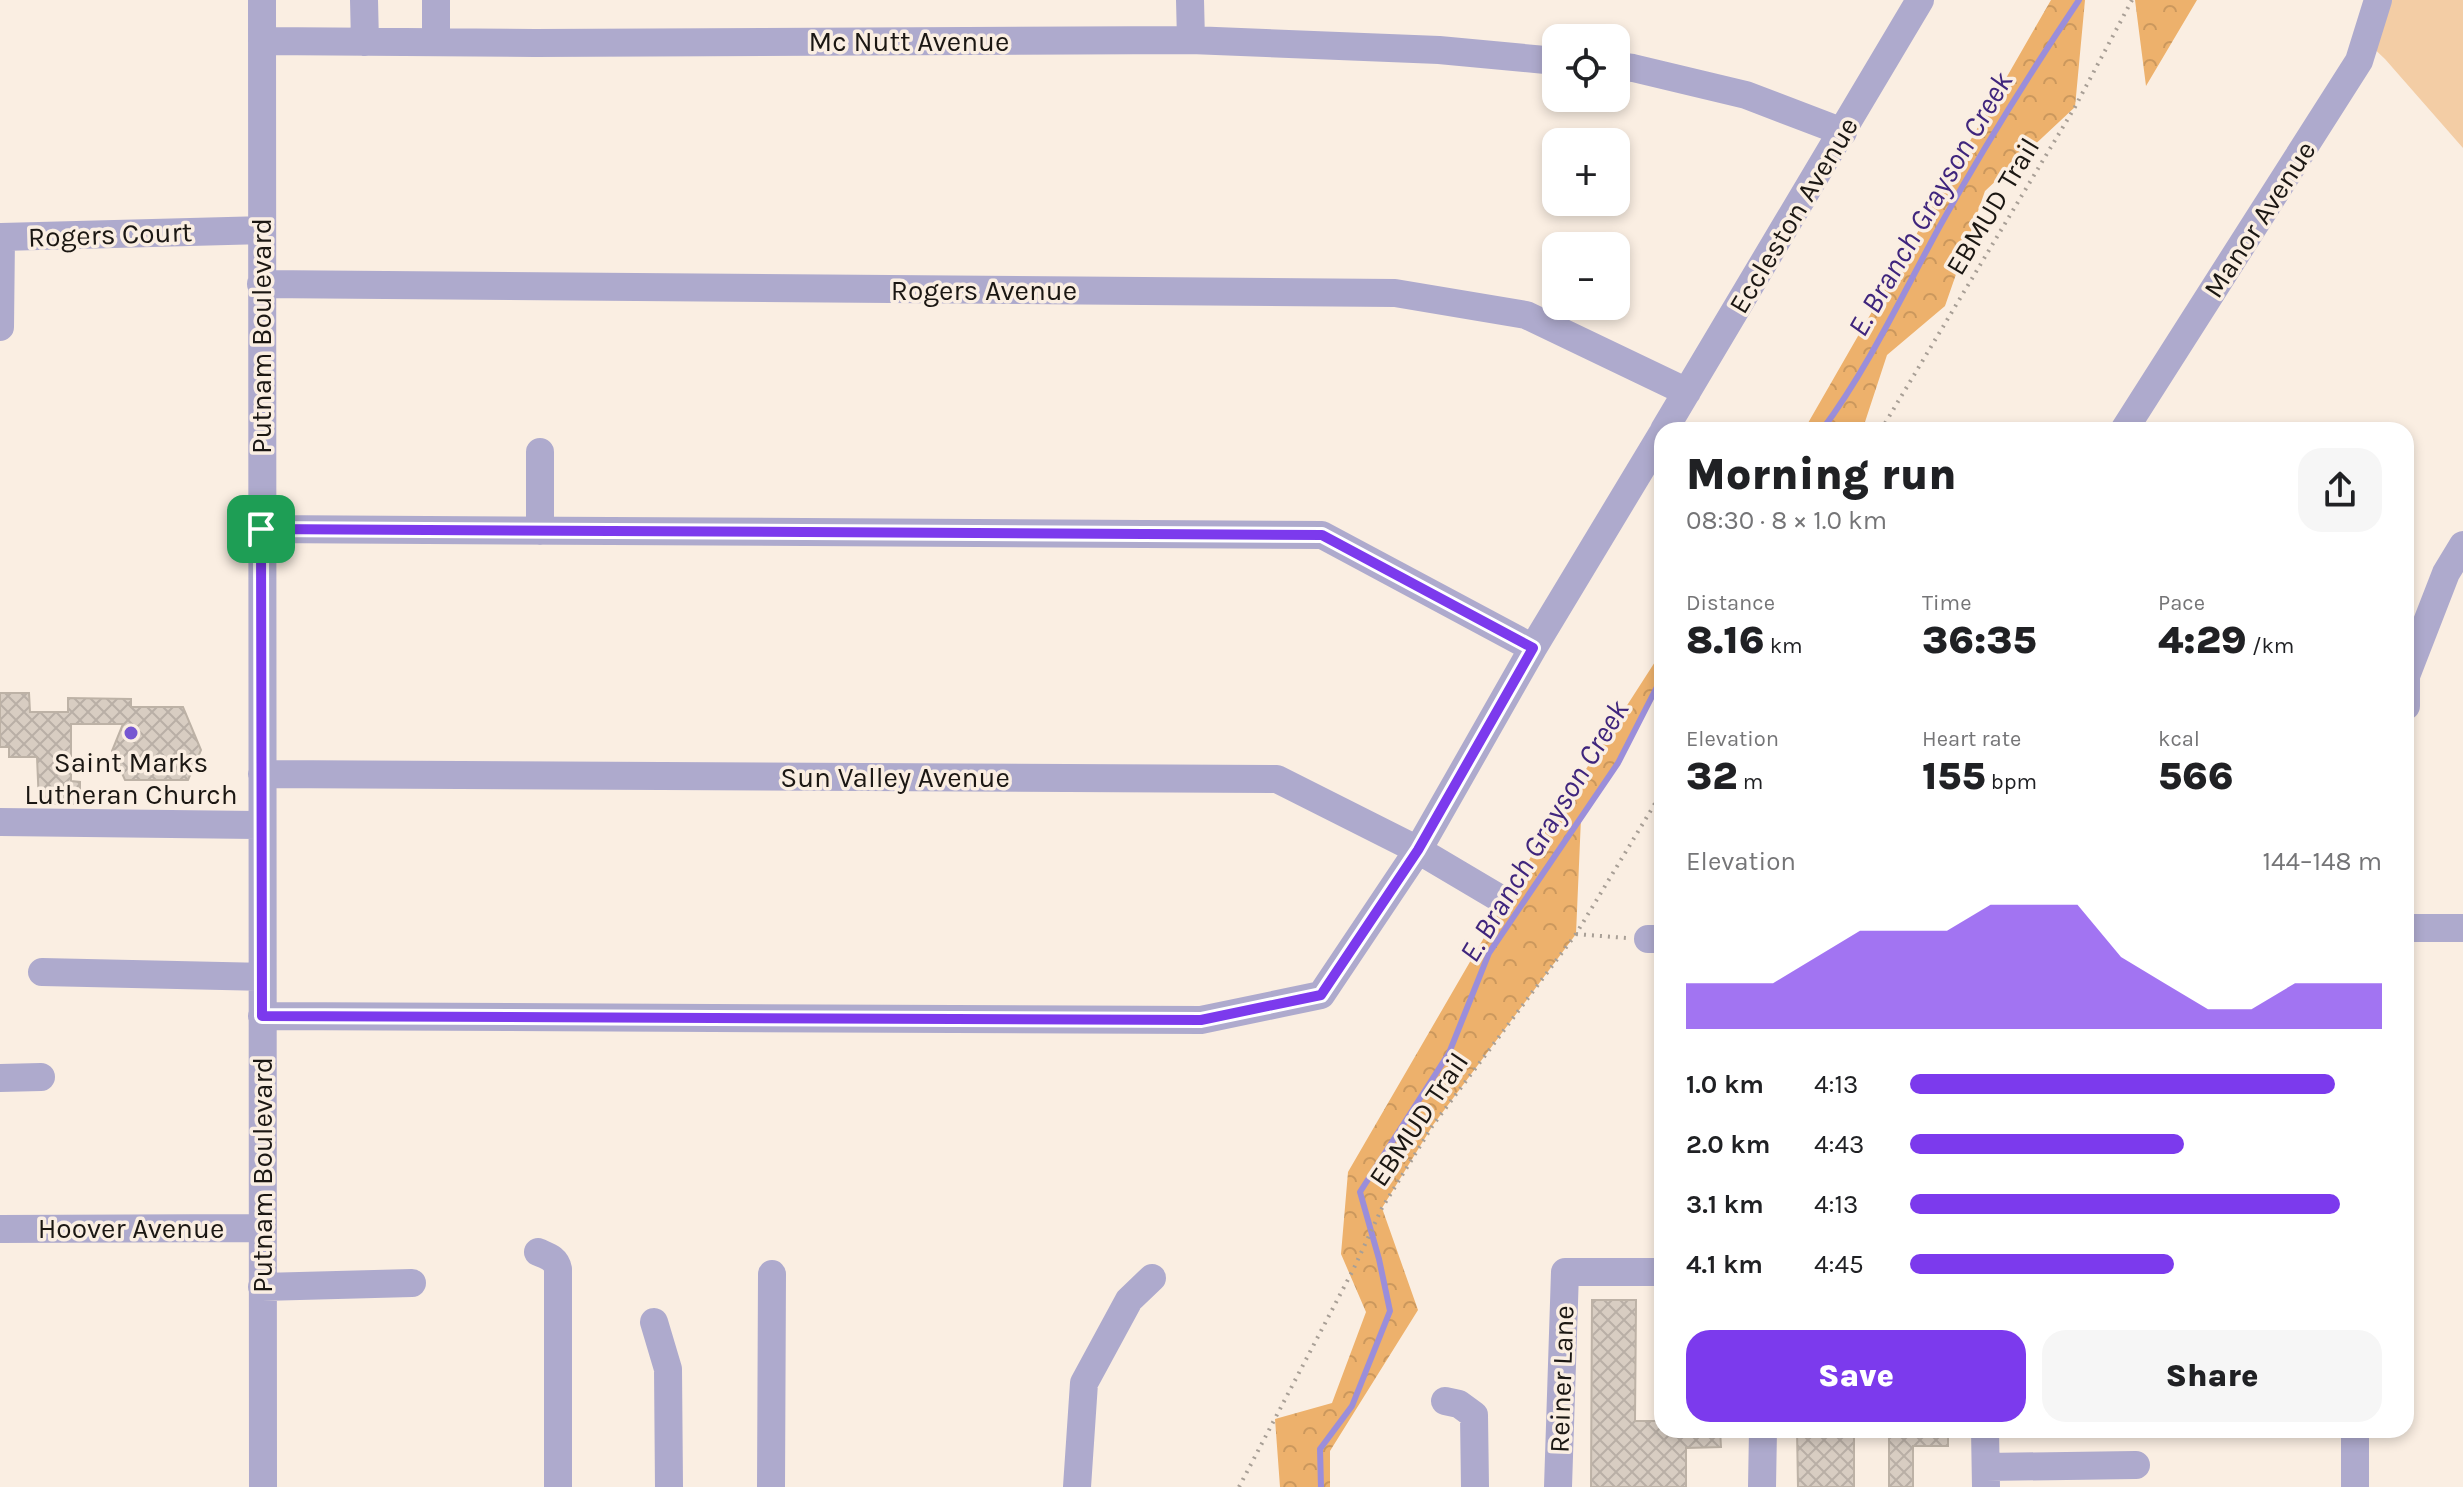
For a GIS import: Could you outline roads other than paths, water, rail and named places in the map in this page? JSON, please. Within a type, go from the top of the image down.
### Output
[{"type":"street","name":"Putnam Boulevard","points":[[262,0],[263,1487]]},
{"type":"street","points":[[364,0],[365,42]]},
{"type":"street","points":[[436,0],[436,42]]},
{"type":"street","points":[[1190,0],[1191,40]]},
{"type":"street","name":"Eccleston Avenue","points":[[1669,422],[1920,0]]},
{"type":"street","name":"Manor Avenue","points":[[2129,422],[2359,61],[2378,0]]},
{"type":"street","name":"Mc Nutt Avenue","points":[[262,41],[1191,40],[1439,50],[1542,60]]},
{"type":"street","points":[[1630,68],[1746,95],[1843,132]]},
{"type":"street","name":"Rogers Court","points":[[0,327],[1,237],[261,230]]},
{"type":"street","name":"Rogers Avenue","points":[[261,284],[1395,293],[1526,315],[1687,392]]},
{"type":"street","name":"Eccleston Avenue","points":[[262,1016],[1201,1020],[1321,995],[1418,850],[1533,648],[1654,447]]},
{"type":"street","points":[[540,452],[540,531]]},
{"type":"street","points":[[261,529],[1322,535],[1533,648]]},
{"type":"street","points":[[2414,655],[2446,573],[2463,545]]},
{"type":"street","name":"Sun Valley Avenue","points":[[262,774],[1277,779],[1418,850],[1499,898]]},
{"type":"street","points":[[0,822],[262,825]]},
{"type":"street","points":[[2414,928],[2463,928]]},
{"type":"street","points":[[42,972],[262,977]]},
{"type":"street","points":[[0,1078],[41,1077]]},
{"type":"street","name":"Hoover Avenue","points":[[0,1229],[262,1228]]},
{"type":"street","points":[[538,1252],[557,1263],[558,1269],[558,1487]]},
{"type":"street","name":"Reiner Lane","points":[[1558,1487],[1565,1272],[1654,1272]]},
{"type":"street","points":[[771,1487],[772,1274]]},
{"type":"street","points":[[1077,1487],[1084,1383],[1129,1300],[1152,1278]]},
{"type":"street","points":[[262,1287],[412,1283]]},
{"type":"street","points":[[654,1322],[668,1369],[669,1487]]},
{"type":"street","points":[[1445,1401],[1459,1404],[1474,1415],[1475,1487]]},
{"type":"street","points":[[1762,1487],[1763,1438]]},
{"type":"street","points":[[1985,1438],[1986,1477],[2136,1465]]},
{"type":"street","points":[[2355,1438],[2355,1487]]},
{"type":"waterway","name":"E. Branch Grayson Creek","points":[[1828,422],[1870,355],[1991,139],[2079,0]]},
{"type":"waterway","name":"E. Branch Grayson Creek","points":[[1321,1487],[1320,1449],[1352,1406],[1390,1311],[1360,1192],[1449,1053],[1489,953],[1618,763],[1654,693]]},
{"type":"place","name":"Saint Marks Lutheran Church","points":[[131,733]]}]
